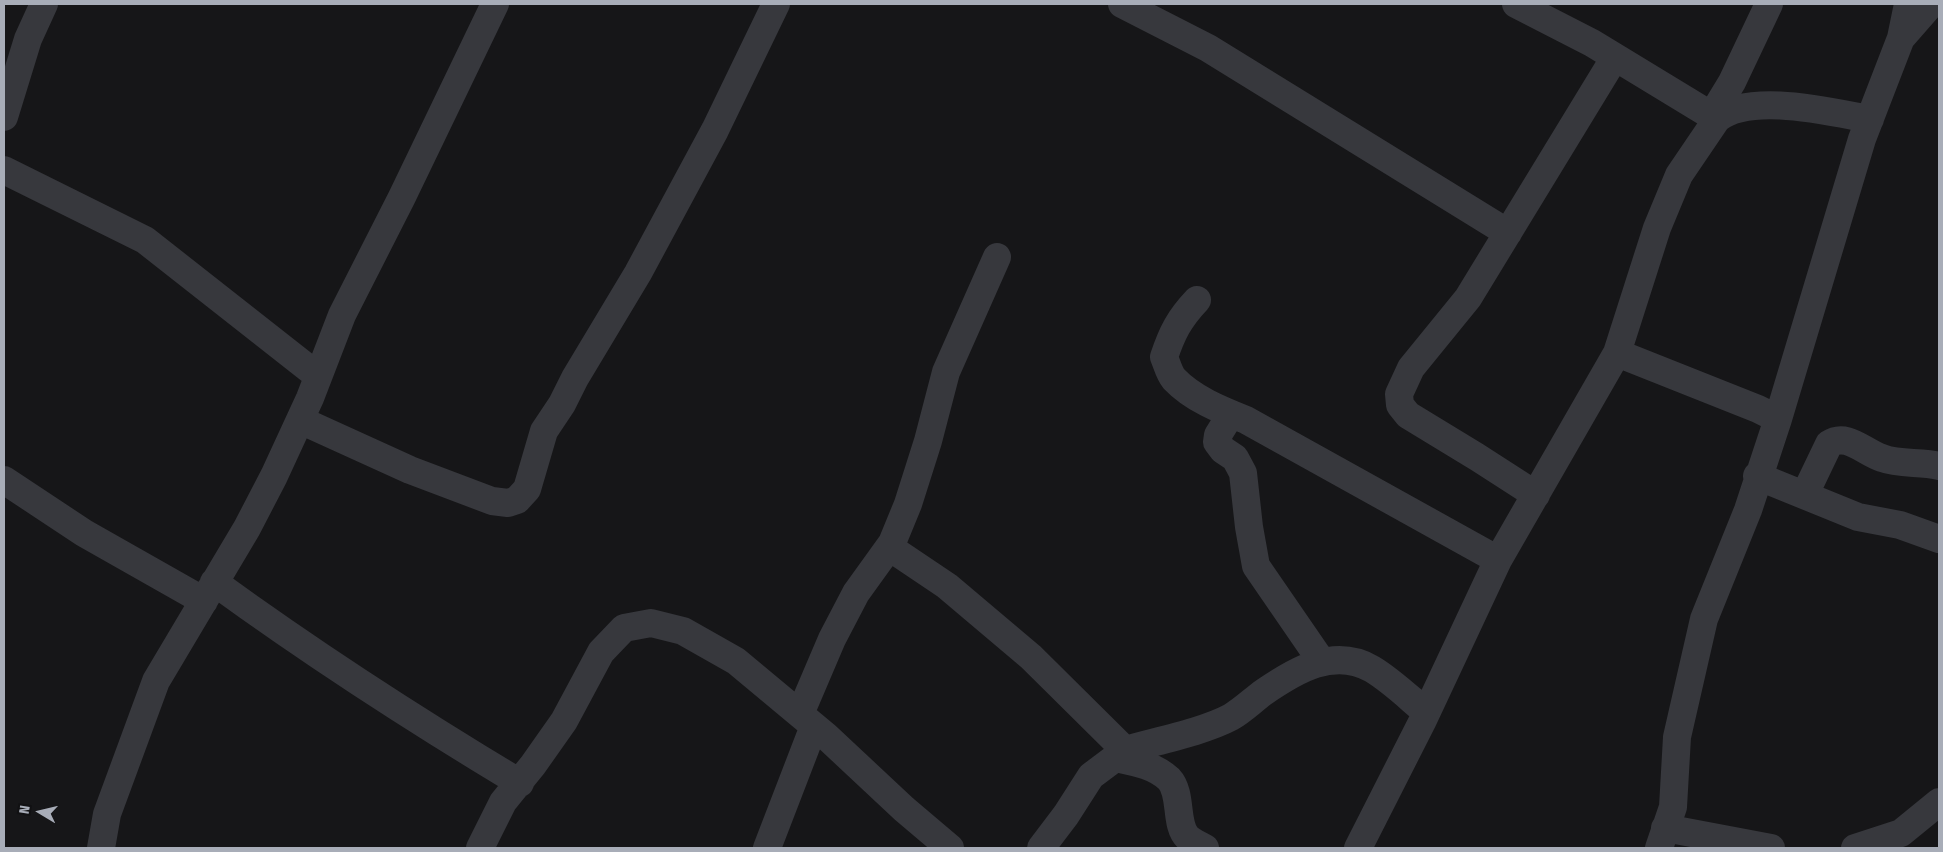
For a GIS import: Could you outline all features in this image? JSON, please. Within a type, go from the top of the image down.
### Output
[{"type":"street","points":[[4,116],[28,39],[44,4]]},
{"type":"street","points":[[101,848],[107,814],[156,681],[247,528],[274,476],[300,420],[342,315],[495,4]]},
{"type":"street","points":[[300,420],[410,470],[492,501],[508,503],[518,500],[526,489],[544,431],[562,404],[574,378],[638,273],[715,130],[776,4]]},
{"type":"street","points":[[1122,4],[1208,48],[1508,233]]},
{"type":"street","points":[[1516,4],[1615,57],[1715,117]]},
{"type":"street","points":[[1358,848],[1426,712],[1498,560],[1616,353],[1658,228],[1679,175],[1715,117],[1769,4]]},
{"type":"street","points":[[1771,848],[1662,838],[1673,807],[1677,737],[1691,683],[1704,619],[1748,510],[1778,419],[1859,148],[1902,38],[1908,4]]},
{"type":"street","points":[[1902,38],[1931,4]]},
{"type":"street","points":[[1536,495],[1408,415],[1400,405],[1399,394],[1411,368],[1468,298],[1615,57]]},
{"type":"street","points":[[1715,117],[1739,108],[1782,104],[1870,119]]},
{"type":"street","points":[[4,170],[145,240],[318,376]]},
{"type":"street","points":[[767,848],[832,638],[856,593],[889,547],[908,504],[928,441],[946,372],[997,257]]},
{"type":"street","points":[[1197,300],[1182,316],[1169,341],[1164,357],[1173,377],[1180,384],[1208,404],[1246,420],[1498,560]]},
{"type":"street","points":[[1616,353],[1758,409],[1778,419]]},
{"type":"street","points":[[1231,414],[1218,435],[1217,442],[1223,450],[1236,458],[1243,472],[1249,527],[1256,566],[1322,662]]},
{"type":"street","points":[[1805,494],[1829,444],[1835,440],[1843,440],[1882,458],[1910,464],[1939,466]]},
{"type":"street","points":[[1758,476],[1858,517],[1900,525],[1939,539]]},
{"type":"street","points":[[7,487],[84,533],[209,592],[520,783]]},
{"type":"street","points":[[889,547],[947,586],[1031,657],[1132,756],[1170,780],[1175,790],[1182,826],[1187,837],[1205,848]]},
{"type":"street","points":[[480,848],[503,802],[520,783],[564,721],[601,652],[624,628],[650,623],[683,630],[736,661],[807,720],[904,809],[950,848]]},
{"type":"street","points":[[1041,848],[1066,815],[1091,776],[1115,758],[1132,756],[1170,738],[1230,717],[1265,691],[1307,665],[1332,660],[1352,662],[1372,669],[1426,712]]},
{"type":"street","points":[[1855,848],[1901,833],[1939,802]]}]
